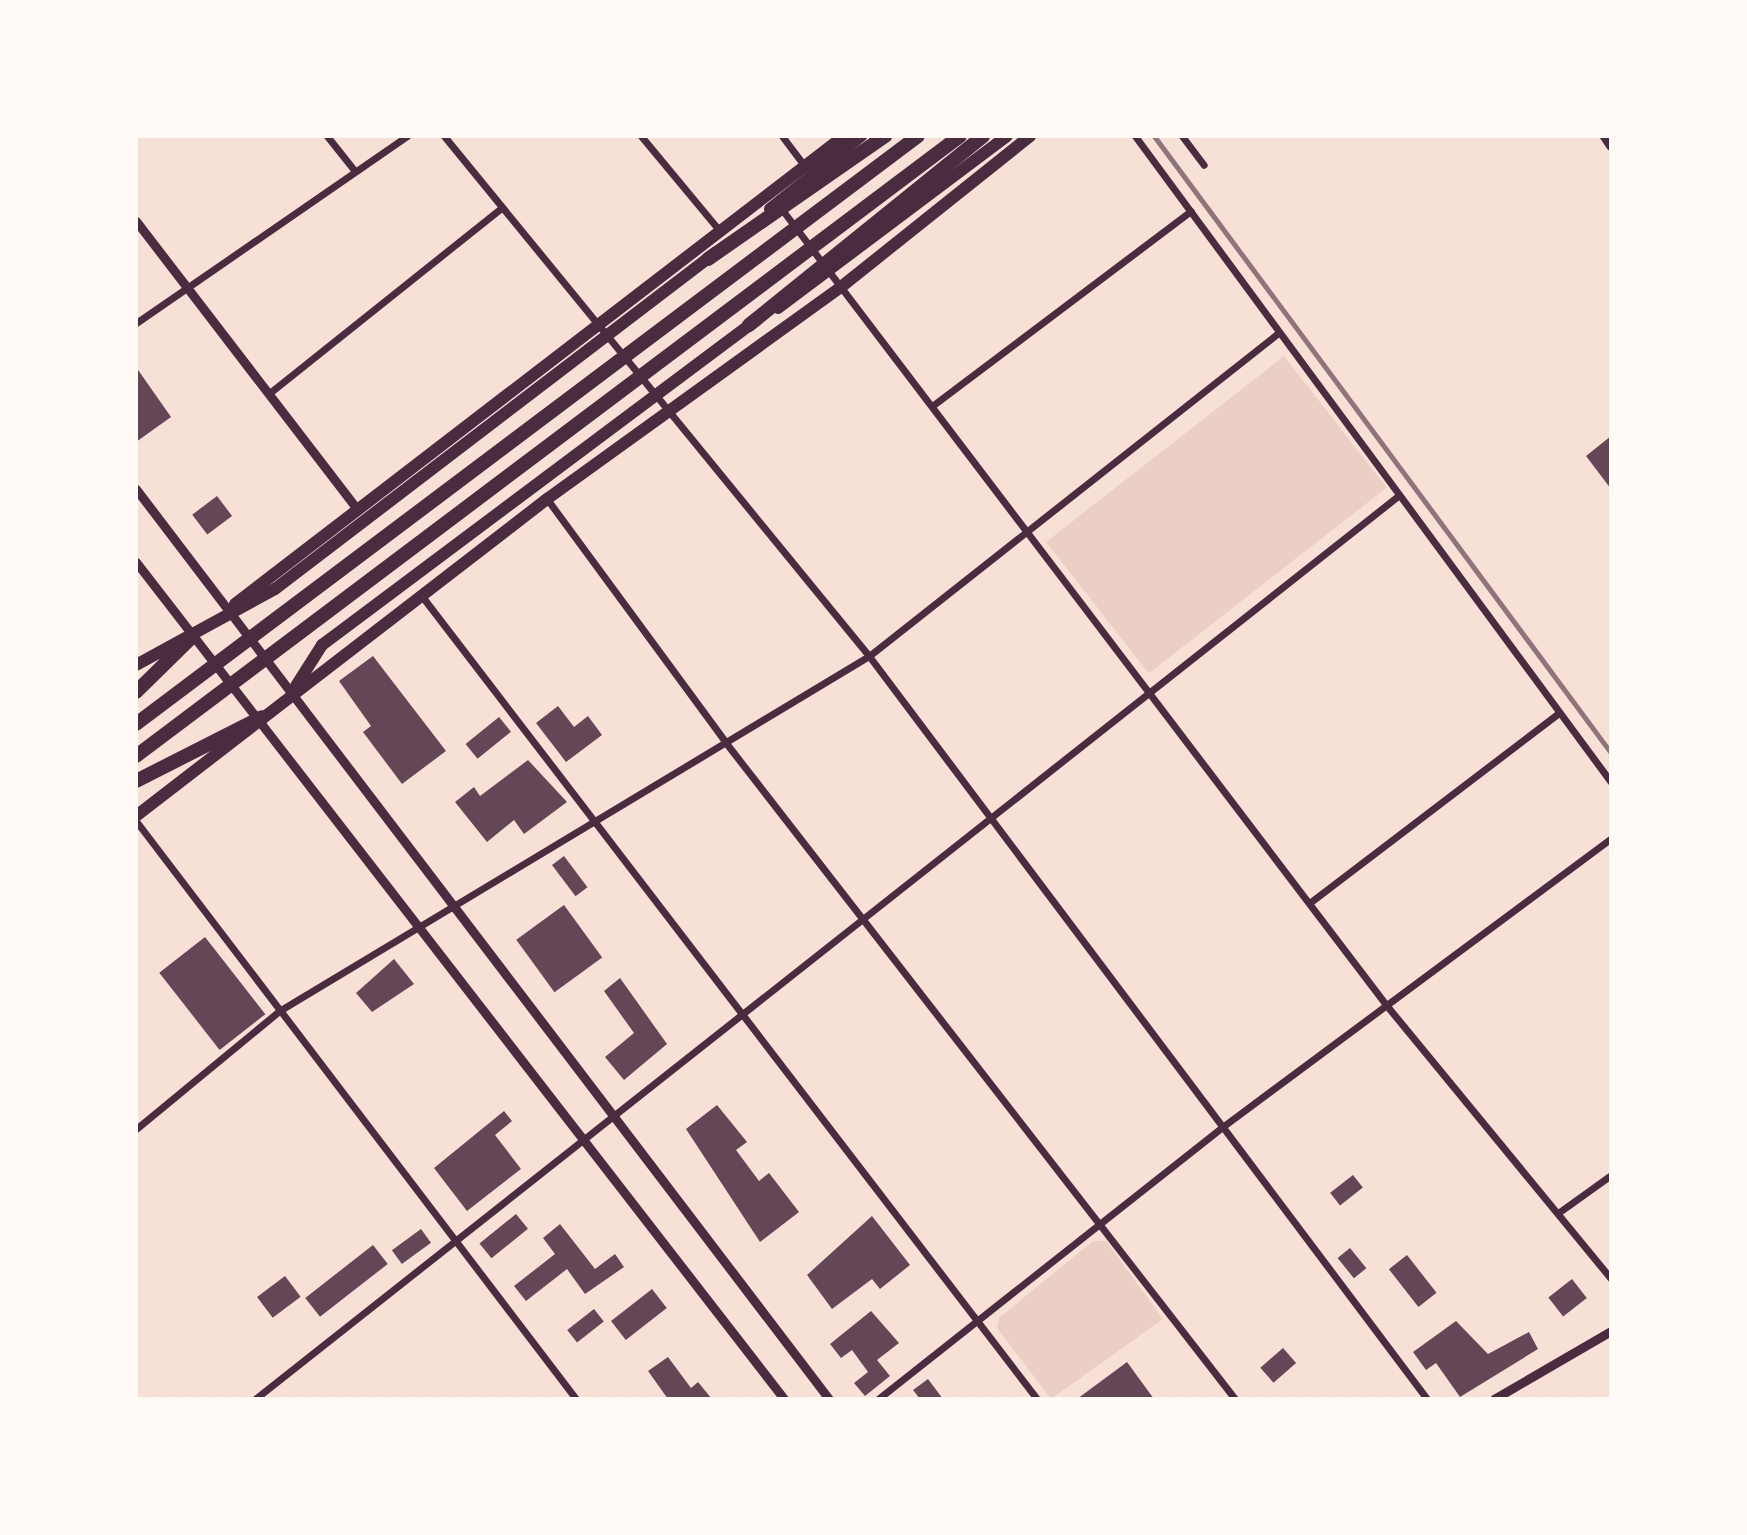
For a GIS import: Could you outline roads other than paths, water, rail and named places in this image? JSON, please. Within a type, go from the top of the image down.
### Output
[{"type":"highway","points":[[136,692],[193,636],[228,611],[355,506],[844,136]]},
{"type":"highway","points":[[228,611],[275,589],[509,413],[861,136]]},
{"type":"highway","points":[[708,259],[885,136]]},
{"type":"highway","points":[[136,724],[918,136]]},
{"type":"highway","points":[[136,756],[960,136]]},
{"type":"highway","points":[[289,696],[322,645],[550,468],[749,325],[983,136]]},
{"type":"highway","points":[[749,325],[802,294],[1007,136]]},
{"type":"highway","points":[[136,818],[289,696],[547,499],[673,413],[841,287],[1030,136]]},
{"type":"highway","points":[[136,665],[162,645],[193,636]]},
{"type":"highway","points":[[136,781],[262,717]]},
{"type":"main road","points":[[1605,136],[1611,145]]},
{"type":"street","points":[[327,136],[354,170]]},
{"type":"street","points":[[136,323],[407,136]]},
{"type":"street","points":[[444,136],[869,656],[1225,1125],[1427,1399]]},
{"type":"street","points":[[641,136],[719,230]]},
{"type":"street","points":[[782,136],[805,166]]},
{"type":"street","points":[[1135,136],[1277,334],[1611,782]]},
{"type":"street","points":[[1182,136],[1204,165]]},
{"type":"street","points":[[769,192],[1312,901],[1387,1006],[1611,1279]]},
{"type":"street","points":[[272,391],[501,208]]},
{"type":"street","points":[[932,406],[1191,211]]},
{"type":"street","points":[[136,221],[272,391],[355,506]]},
{"type":"street","points":[[136,1129],[279,1011],[456,909],[869,656],[1277,334]]},
{"type":"street","points":[[136,489],[289,696],[456,909],[829,1399]]},
{"type":"street","points":[[255,1399],[1398,496]]},
{"type":"street","points":[[547,499],[726,743],[1235,1399]]},
{"type":"street","points":[[136,562],[193,636],[262,717],[784,1399]]},
{"type":"street","points":[[421,595],[1037,1399]]},
{"type":"street","points":[[1312,901],[1559,713]]},
{"type":"street","points":[[136,818],[279,1011],[456,1238],[576,1399]]},
{"type":"street","points":[[878,1399],[1225,1125],[1611,838]]},
{"type":"street","points":[[1558,1213],[1611,1175]]},
{"type":"street","points":[[1494,1399],[1611,1331]]},
{"type":"railway","points":[[1154,136],[1611,753]]}]
